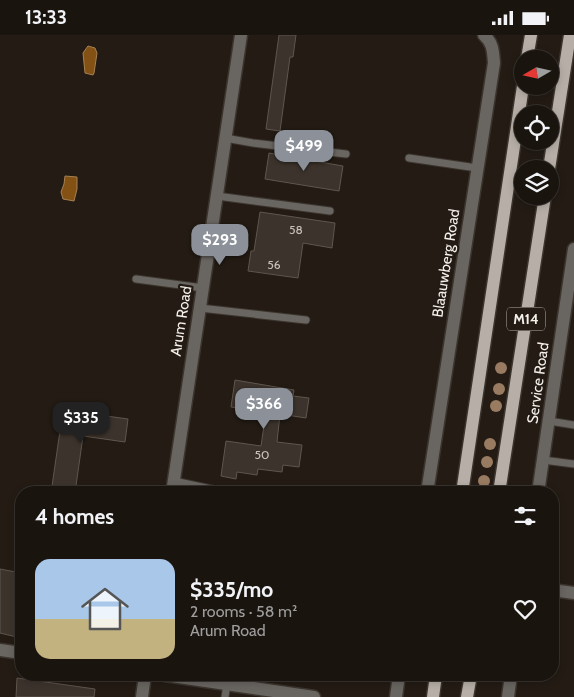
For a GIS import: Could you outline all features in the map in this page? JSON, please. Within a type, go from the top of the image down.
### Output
[{"type":"main road","points":[[528,50],[531,35]]},
{"type":"main road","points":[[550,160],[570,35]]},
{"type":"main road","name":"M14","points":[[463,486],[522,95]]},
{"type":"main road","name":"M14","points":[[500,486],[544,205]]},
{"type":"main road","points":[[433,697],[435,681]]},
{"type":"main road","points":[[467,697],[470,681]]},
{"type":"street","name":"Arum Road","points":[[173,486],[241,35]]},
{"type":"street","name":"Blaauwberg Road","points":[[428,486],[494,63],[493,49],[486,37]]},
{"type":"street","name":"Service Road","points":[[539,486],[574,249]]},
{"type":"street","points":[[559,591],[574,593]]},
{"type":"street","points":[[0,649],[15,652]]},
{"type":"street","points":[[142,697],[144,681]]},
{"type":"street","points":[[188,681],[226,691],[314,697]]},
{"type":"street","points":[[396,697],[398,681]]},
{"type":"street","points":[[508,697],[510,681]]},
{"type":"lane","points":[[225,137],[253,143],[346,154]]},
{"type":"lane","points":[[408,158],[478,168]]},
{"type":"lane","points":[[217,196],[330,211]]},
{"type":"lane","points":[[136,279],[203,289]]},
{"type":"lane","points":[[200,308],[306,320]]},
{"type":"lane","points":[[549,421],[574,425]]},
{"type":"lane","points":[[543,460],[574,464]]},
{"type":"shaded area","points":[[88,46],[95,48],[97,53],[93,75],[85,73],[83,53]]},
{"type":"shaded area","points":[[65,176],[77,177],[74,201],[63,199],[61,192]]},
{"type":"building","points":[[279,35],[296,35],[293,57],[290,57],[280,131],[266,129]]},
{"type":"building","points":[[269,153],[343,166],[339,191],[265,179]]},
{"type":"building","points":[[260,212],[335,223],[332,248],[303,243],[298,278],[248,271],[251,251],[254,251]]},
{"type":"building","points":[[235,380],[294,390],[293,396],[309,398],[306,418],[280,414],[277,442],[302,445],[299,467],[283,465],[282,472],[258,469],[257,475],[237,472],[236,479],[221,476],[226,441],[261,446],[266,412],[231,407]]},
{"type":"building","points":[[63,410],[128,419],[125,442],[83,436],[76,486],[52,486]]},
{"type":"building","points":[[0,569],[15,572],[15,637],[0,633]]},
{"type":"building","points":[[17,681],[38,681],[95,689],[94,697],[16,697]]}]
